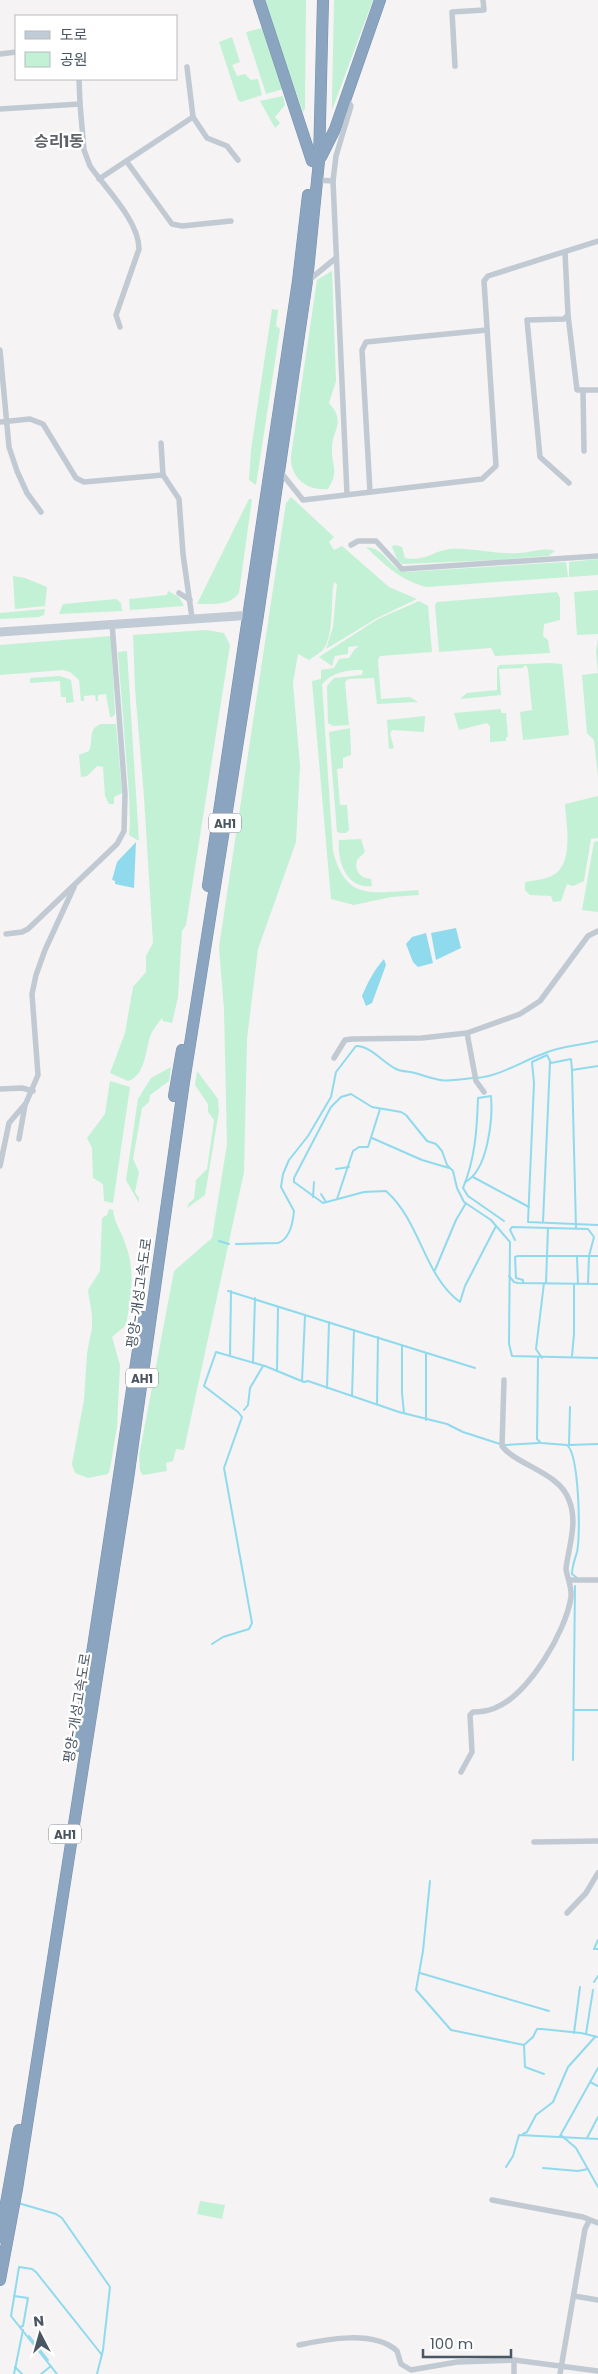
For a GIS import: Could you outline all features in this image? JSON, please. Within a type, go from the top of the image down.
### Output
[{"type":"highway","points":[[259,0],[316,161]]},
{"type":"highway","points":[[253,615],[275,469],[307,281],[318,180],[316,161],[316,0]]},
{"type":"highway","points":[[275,469],[298,281],[316,161],[323,0]]},
{"type":"highway","points":[[316,161],[335,129],[380,0]]},
{"type":"highway","name":"평양-개성고속도로","points":[[0,2280],[27,2081],[253,615]]},
{"type":"highway","name":"평양-개성고속도로","points":[[0,2237],[11,2198]]},
{"type":"main road","points":[[0,632],[253,615]]},
{"type":"street","points":[[455,66],[452,12],[484,10],[483,0]]},
{"type":"street","points":[[0,54],[15,52]]},
{"type":"street","points":[[187,67],[193,117],[207,138],[227,146],[238,160]]},
{"type":"street","points":[[79,80],[86,157],[99,179],[134,227],[139,239],[139,249],[116,315],[120,328]]},
{"type":"street","points":[[346,97],[351,106],[336,156],[333,181],[347,494]]},
{"type":"street","points":[[0,109],[80,104]]},
{"type":"street","points":[[99,179],[193,117]]},
{"type":"street","points":[[126,162],[172,224],[182,226],[231,221]]},
{"type":"street","points":[[318,180],[333,181]]},
{"type":"street","points":[[275,469],[303,500],[482,479],[496,466],[484,281],[488,276],[598,241]]},
{"type":"street","points":[[565,252],[568,315],[577,390],[598,390]]},
{"type":"street","points":[[307,281],[336,258]]},
{"type":"street","points":[[568,315],[564,319],[527,320],[540,457],[568,483]]},
{"type":"street","points":[[370,492],[362,350],[366,342],[487,330]]},
{"type":"street","points":[[0,350],[3,421],[9,447],[27,493],[41,512]]},
{"type":"street","points":[[583,391],[584,451]]},
{"type":"street","points":[[3,421],[30,419],[43,424],[76,478],[84,482],[163,475]]},
{"type":"street","points":[[161,443],[163,475],[179,499],[183,554],[192,618]]},
{"type":"street","points":[[352,545],[358,541],[376,541],[402,569],[598,556]]},
{"type":"street","points":[[179,593],[190,600]]},
{"type":"street","points":[[6,934],[22,932],[28,929],[117,844],[124,831],[125,794],[112,623]]},
{"type":"street","points":[[0,1166],[9,1123],[26,1103],[32,1091],[38,1069],[33,985],[45,950],[77,881]]},
{"type":"street","points":[[334,1058],[345,1040],[422,1038],[467,1033],[520,1014],[540,1001],[588,936],[598,931]]},
{"type":"street","points":[[467,1033],[474,1076],[484,1092]]},
{"type":"street","points":[[0,1090],[22,1088],[32,1091]]},
{"type":"street","points":[[19,1138],[26,1103]]},
{"type":"street","points":[[461,1772],[472,1752],[470,1715],[472,1712],[496,1708],[529,1680],[546,1656],[561,1628],[571,1598],[571,1580],[566,1570],[572,1530],[572,1512],[569,1499],[562,1488],[502,1446],[504,1380]]},
{"type":"street","points":[[571,1580],[598,1580]]},
{"type":"street","points":[[534,1842],[598,1840]]},
{"type":"street","points":[[567,1914],[586,1893],[598,1874]]},
{"type":"street","points":[[492,2200],[583,2217],[598,2223]]},
{"type":"street","points":[[560,2374],[585,2229],[589,2221]]},
{"type":"street","points":[[574,2296],[598,2300]]},
{"type":"street","points":[[299,2345],[341,2338],[382,2342],[397,2351],[404,2371],[465,2362],[514,2360],[598,2371]]},
{"type":"street","points":[[514,2360],[514,2374]]},
{"type":"green space","points":[[263,0],[306,0],[305,109],[303,112]]},
{"type":"green space","points":[[334,0],[373,0],[332,110],[332,103]]},
{"type":"green space","points":[[262,28],[283,89],[266,94],[246,32]]},
{"type":"green space","points":[[232,37],[240,62],[232,65],[237,76],[245,74],[251,80],[258,79],[262,95],[241,102],[238,100],[219,42]]},
{"type":"green space","points":[[283,96],[285,105],[275,117],[280,123],[275,128],[260,101]]},
{"type":"green space","points":[[332,271],[336,381],[329,403],[337,415],[338,421],[332,447],[334,477],[328,489],[320,489],[301,482],[293,471],[291,456],[317,280]]},
{"type":"green space","points":[[272,309],[278,310],[276,326],[280,329],[256,485],[249,480],[251,450]]},
{"type":"green space","points":[[291,497],[334,537],[329,542],[334,550],[342,546],[389,587],[417,599],[377,618],[326,649],[333,627],[337,584],[334,582],[329,637],[326,645],[322,651],[309,660],[298,654],[293,683],[300,766],[296,842],[258,949],[247,1039],[244,1172],[184,1450],[176,1449],[173,1461],[166,1463],[167,1471],[143,1475],[140,1471],[139,1456],[174,1271],[212,1238],[227,1144],[224,1010],[219,947],[286,503]]},
{"type":"green space","points":[[249,499],[252,499],[239,593],[231,600],[225,602],[197,604]]},
{"type":"green space","points":[[394,545],[402,547],[405,558],[412,559],[418,559],[450,549],[512,553],[542,550],[555,551],[548,556],[403,564],[398,561],[392,547]]},
{"type":"green space","points":[[366,547],[378,551],[395,567],[405,572],[566,562],[568,577],[427,587],[401,576]]},
{"type":"green space","points":[[598,559],[598,575],[569,577],[569,562]]},
{"type":"green space","points":[[13,576],[25,578],[47,587],[45,606],[15,609]]},
{"type":"green space","points":[[598,590],[598,634],[577,635],[574,592]]},
{"type":"green space","points":[[168,591],[179,597],[184,606],[130,610],[129,599],[167,595]]},
{"type":"green space","points":[[557,592],[560,598],[560,620],[544,624],[543,636],[548,640],[550,653],[495,656],[491,648],[439,652],[435,605],[437,602]]},
{"type":"green space","points":[[116,599],[121,603],[122,611],[59,614],[63,604]]},
{"type":"green space","points":[[419,601],[428,606],[432,652],[380,656],[378,660],[381,699],[410,697],[418,702],[377,704],[374,678],[348,679],[345,682],[349,725],[333,726],[328,723],[327,686],[334,678],[362,675],[363,670],[340,672],[322,684],[333,851],[339,868],[354,887],[364,891],[418,890],[419,895],[391,897],[354,905],[331,899],[312,681],[321,679],[321,670],[334,668],[339,659],[349,658],[359,646],[348,647],[348,654],[335,656],[332,666],[319,657],[378,619]]},
{"type":"green space","points":[[45,609],[44,615],[39,617],[0,619],[0,613]]},
{"type":"green space","points":[[206,630],[224,633],[230,645],[186,925],[182,931],[178,997],[172,1023],[163,1021],[162,1018],[151,1034],[142,1068],[134,1078],[128,1081],[110,1073],[125,1033],[133,987],[146,972],[146,956],[153,943],[133,635]]},
{"type":"green space","points":[[111,636],[115,714],[112,717],[110,717],[106,694],[98,695],[98,701],[96,701],[95,695],[84,696],[84,701],[81,701],[79,680],[70,672],[63,670],[0,675],[0,645]]},
{"type":"green space","points":[[598,638],[598,673],[596,652]]},
{"type":"green space","points":[[127,651],[139,841],[129,835],[129,794],[118,652]]},
{"type":"green space","points":[[562,664],[569,735],[523,740],[520,712],[532,710],[526,665],[522,668],[499,669],[501,695],[460,699],[467,693],[497,690],[497,668],[499,665]]},
{"type":"green space","points":[[598,673],[598,777],[594,740],[587,733],[582,675]]},
{"type":"green space","points":[[60,676],[71,680],[74,702],[66,703],[66,697],[61,697],[60,681],[30,683],[30,678]]},
{"type":"green space","points":[[501,709],[501,713],[506,713],[508,737],[506,737],[506,741],[490,742],[490,726],[487,723],[459,730],[454,713]]},
{"type":"green space","points":[[425,716],[424,732],[392,730],[390,734],[394,748],[389,749],[387,720]]},
{"type":"green space","points":[[101,724],[116,724],[122,793],[114,797],[114,804],[109,804],[105,796],[103,767],[97,766],[87,776],[81,777],[79,755],[89,751],[92,732]]},
{"type":"green space","points":[[350,728],[351,755],[343,758],[343,768],[337,769],[340,805],[347,805],[349,830],[346,833],[340,833],[337,832],[329,732]]},
{"type":"green space","points":[[598,796],[598,838],[591,839],[584,881],[573,886],[567,884],[561,901],[553,902],[551,896],[530,895],[525,890],[525,882],[552,876],[561,868],[565,860],[568,841],[565,804]]},
{"type":"green space","points":[[361,839],[365,852],[357,860],[356,867],[361,875],[371,879],[372,886],[363,886],[356,883],[345,872],[342,865],[339,840]]},
{"type":"green space","points":[[598,841],[598,912],[582,910],[594,842]]},
{"type":"green space","points":[[171,1067],[169,1081],[150,1095],[149,1102],[142,1108],[133,1159],[139,1172],[135,1192],[139,1198],[139,1203],[126,1180],[138,1099],[151,1078]]},
{"type":"green space","points":[[197,1071],[218,1099],[219,1111],[205,1195],[187,1208],[194,1199],[196,1180],[207,1169],[214,1120],[208,1112],[208,1104],[195,1085]]},
{"type":"green space","points":[[110,1081],[130,1087],[113,1203],[104,1201],[103,1184],[93,1178],[92,1148],[87,1138],[105,1114]]},
{"type":"green space","points":[[109,1209],[113,1210],[128,1253],[131,1294],[126,1325],[112,1337],[120,1365],[117,1427],[110,1469],[108,1474],[88,1478],[75,1473],[72,1464],[84,1400],[87,1353],[92,1328],[88,1290],[100,1271],[102,1218],[107,1215]]},
{"type":"green space","points":[[200,2201],[225,2205],[222,2219],[197,2214]]},
{"type":"water","points":[[136,842],[134,888],[115,884],[115,881],[112,880],[117,862]]},
{"type":"water","points":[[456,928],[461,948],[436,960],[431,933]]},
{"type":"water","points":[[426,933],[433,963],[418,967],[413,962],[406,944],[412,937]]},
{"type":"water","points":[[384,959],[386,965],[372,1003],[366,1006],[362,996],[371,976]]},
{"type":"waterway","points":[[476,1078],[503,1071],[536,1056],[564,1047],[598,1041]]},
{"type":"waterway","points":[[236,1244],[278,1243],[288,1234],[292,1225],[294,1211],[281,1187],[283,1174],[289,1160],[308,1136],[331,1097],[336,1072],[356,1046],[366,1048],[401,1071],[413,1072],[443,1080],[473,1078]]},
{"type":"waterway","points":[[598,1066],[572,1070],[571,1059],[551,1063],[547,1055],[532,1062],[534,1083],[528,1222],[598,1225]]},
{"type":"waterway","points":[[543,1222],[550,1062]]},
{"type":"waterway","points":[[572,1070],[576,1228]]},
{"type":"waterway","points":[[496,1226],[465,1286],[460,1302],[438,1278],[407,1218],[386,1191],[364,1192],[323,1203],[294,1182],[294,1178],[331,1107],[341,1097],[351,1094],[372,1107],[401,1112],[406,1115],[427,1141],[436,1144],[442,1151],[447,1165],[453,1171],[457,1188],[464,1202],[491,1220],[510,1242],[509,1344],[512,1356],[598,1358]]},
{"type":"waterway","points":[[465,1182],[473,1176],[484,1156],[490,1130],[491,1096],[478,1098],[475,1144],[463,1188],[468,1196],[504,1221]]},
{"type":"waterway","points":[[337,1199],[353,1151],[359,1147],[368,1147],[380,1109]]},
{"type":"waterway","points":[[372,1138],[422,1160],[449,1168]]},
{"type":"waterway","points":[[336,1169],[349,1167]]},
{"type":"waterway","points":[[473,1177],[529,1207]]},
{"type":"waterway","points":[[313,1197],[314,1182]]},
{"type":"waterway","points":[[321,1194],[326,1202]]},
{"type":"waterway","points":[[435,1270],[456,1220],[466,1203]]},
{"type":"waterway","points":[[515,1240],[510,1230],[512,1227],[588,1229],[594,1237],[589,1256],[588,1284]]},
{"type":"waterway","points":[[546,1283],[548,1228]]},
{"type":"waterway","points":[[219,1241],[229,1244]]},
{"type":"waterway","points":[[523,1283],[523,1280],[516,1278],[515,1257],[598,1256]]},
{"type":"waterway","points":[[577,1257],[578,1284]]},
{"type":"waterway","points":[[509,1276],[514,1282],[518,1283],[598,1284]]},
{"type":"waterway","points":[[542,1358],[536,1349],[544,1283]]},
{"type":"waterway","points":[[572,1356],[574,1284]]},
{"type":"waterway","points":[[228,1291],[475,1368]]},
{"type":"waterway","points":[[230,1356],[231,1291]]},
{"type":"waterway","points":[[253,1363],[255,1298]]},
{"type":"waterway","points":[[277,1371],[278,1307]]},
{"type":"waterway","points":[[302,1381],[305,1316]]},
{"type":"waterway","points":[[327,1388],[329,1322]]},
{"type":"waterway","points":[[352,1396],[354,1330]]},
{"type":"waterway","points":[[377,1404],[378,1337]]},
{"type":"waterway","points":[[402,1346],[404,1413]]},
{"type":"waterway","points":[[212,1644],[223,1637],[249,1629],[252,1623],[224,1468],[242,1417],[204,1386],[216,1352],[265,1366],[304,1382],[308,1381],[399,1412],[447,1424],[463,1432],[500,1444]]},
{"type":"waterway","points":[[426,1353],[426,1420]]},
{"type":"waterway","points":[[538,1358],[537,1439],[541,1443],[567,1445],[571,1451],[574,1463],[579,1529],[577,1552],[572,1574],[577,1578]]},
{"type":"waterway","points":[[244,1410],[248,1405],[250,1388],[263,1366]]},
{"type":"waterway","points":[[569,1445],[570,1407]]},
{"type":"waterway","points":[[505,1445],[539,1443]]},
{"type":"waterway","points":[[569,1445],[598,1444]]},
{"type":"waterway","points":[[573,1760],[575,1586]]},
{"type":"waterway","points":[[574,1710],[598,1710]]},
{"type":"waterway","points":[[430,1881],[423,1951],[416,1990],[451,2030],[524,2045],[533,2037],[537,2029],[581,2033],[598,2037]]},
{"type":"waterway","points":[[598,1940],[594,1949],[598,1949]]},
{"type":"waterway","points":[[420,1973],[549,2011]]},
{"type":"waterway","points":[[594,1982],[598,1976]]},
{"type":"waterway","points":[[574,2033],[580,1987]]},
{"type":"waterway","points":[[586,2034],[593,1990]]},
{"type":"waterway","points":[[523,2134],[527,2132],[536,2115],[553,2102],[568,2067],[595,2037]]},
{"type":"waterway","points":[[524,2045],[525,2067],[544,2074]]},
{"type":"waterway","points":[[560,2136],[598,2068]]},
{"type":"waterway","points":[[590,2082],[598,2086]]},
{"type":"waterway","points":[[587,2138],[598,2117]]},
{"type":"waterway","points":[[506,2167],[513,2156],[519,2135],[598,2139]]},
{"type":"waterway","points":[[562,2136],[576,2148],[598,2187]]},
{"type":"waterway","points":[[543,2168],[578,2171],[588,2169]]},
{"type":"waterway","points":[[18,2203],[56,2214],[62,2218],[110,2287],[103,2350],[97,2374]]},
{"type":"waterway","points":[[57,2374],[11,2316],[19,2267],[32,2269],[36,2272],[102,2355]]},
{"type":"waterway","points":[[14,2296],[28,2298],[23,2326],[20,2327]]},
{"type":"waterway","points":[[14,2374],[23,2330]]},
{"type":"waterway","points":[[29,2336],[48,2360]]},
{"type":"waterway","points":[[41,2374],[51,2366]]},
{"type":"waterway","points":[[15,2367],[22,2374]]},
{"type":"district","name":"승리1동","points":[[59,141]]}]
